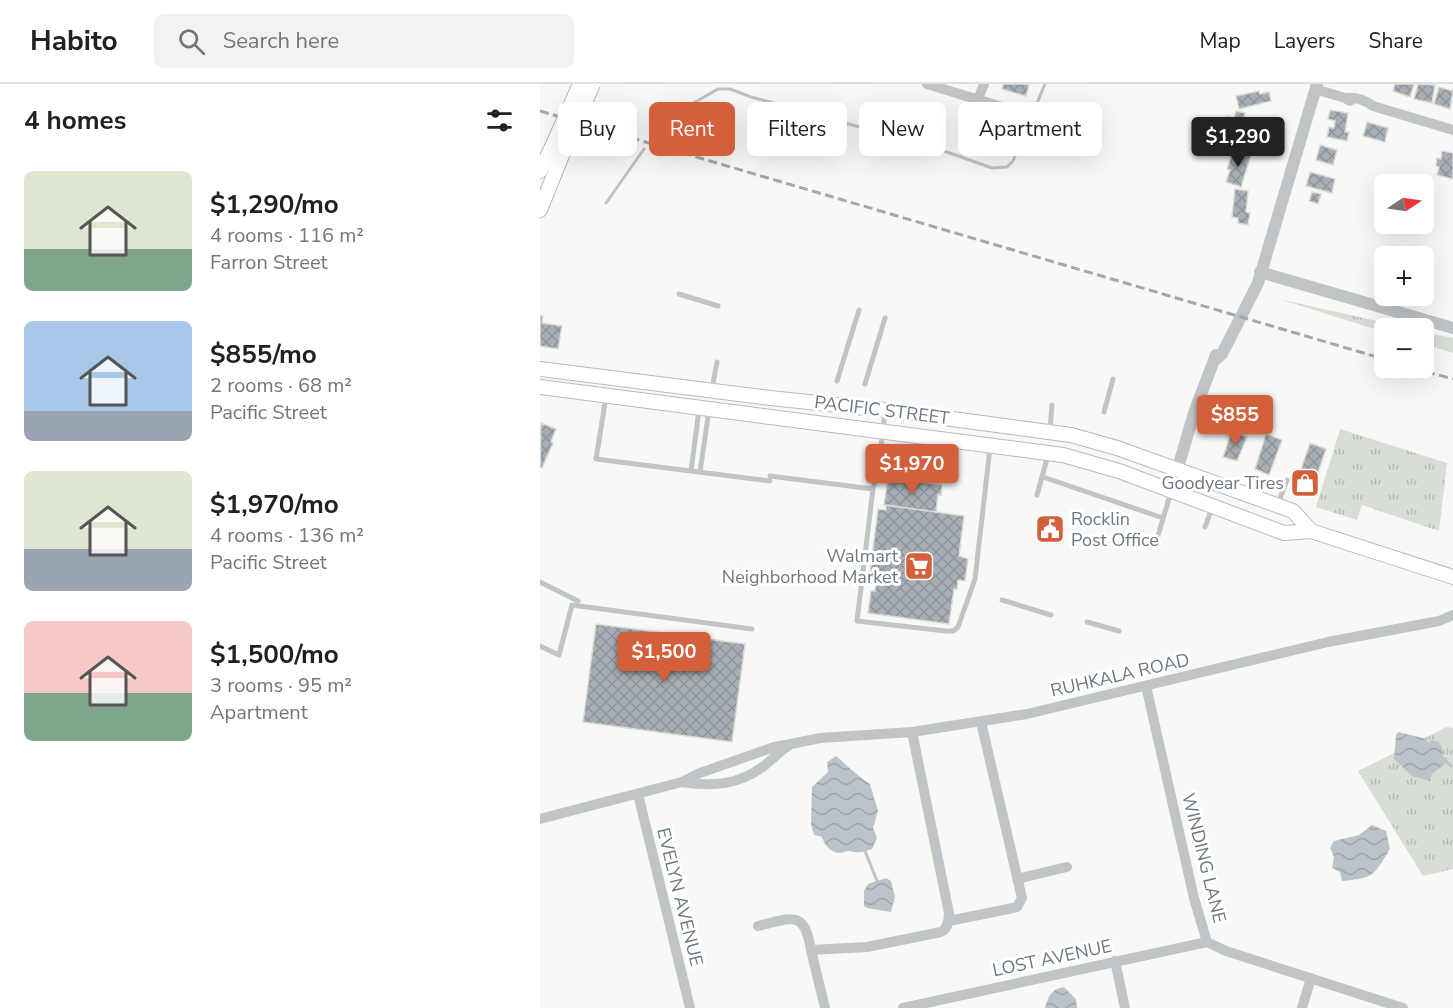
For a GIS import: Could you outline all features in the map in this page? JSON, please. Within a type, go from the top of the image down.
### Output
[{"type":"main road","points":[[540,210],[580,84]]},
{"type":"main road","points":[[540,171],[557,151],[593,84]]},
{"type":"main road","points":[[540,361],[577,367],[590,375]]},
{"type":"main road","name":"PACIFIC STREET","points":[[540,369],[885,410],[1050,432],[1096,441],[1293,512],[1311,531]]},
{"type":"main road","name":"PACIFIC STREET","points":[[540,387],[884,431],[1085,460],[1284,533],[1311,531],[1452,573]]},
{"type":"main road","points":[[704,409],[713,400],[757,405],[770,398]]},
{"type":"street","points":[[927,84],[987,102]]},
{"type":"street","points":[[978,99],[984,84]]},
{"type":"street","points":[[1171,491],[1195,410],[1217,351],[1253,280],[1260,272],[1316,86],[1352,102],[1453,130]]},
{"type":"street","points":[[1260,272],[1453,328]]},
{"type":"street","name":"RUHKALA ROAD","points":[[540,819],[575,808],[682,782],[700,773],[774,747],[820,738],[912,732],[1027,714],[1328,642],[1440,621],[1453,615]]},
{"type":"street","name":"WINDING LANE","points":[[1146,686],[1194,898],[1208,942],[1226,951],[1403,1008]]},
{"type":"street","points":[[949,921],[1017,907],[1022,898],[981,722]]},
{"type":"street","points":[[811,950],[867,947],[945,930],[949,921],[949,913],[912,732]]},
{"type":"street","name":"RUHKALA ROAD","points":[[682,782],[708,785],[738,781],[758,770],[791,744]]},
{"type":"street","name":"EVELYN AVENUE","points":[[638,794],[690,1008]]},
{"type":"street","points":[[1017,879],[1067,867]]},
{"type":"street","points":[[758,926],[790,918],[797,920],[808,932],[825,1008]]},
{"type":"street","name":"LOST AVENUE","points":[[903,1008],[1208,942]]},
{"type":"street","points":[[1115,961],[1125,1008]]},
{"type":"street","points":[[1302,1008],[1311,978]]},
{"type":"lane","points":[[679,294],[718,306]]},
{"type":"lane","points":[[837,381],[859,310]]},
{"type":"lane","points":[[865,384],[885,318]]},
{"type":"lane","points":[[712,391],[717,362]]},
{"type":"lane","points":[[1104,412],[1113,379]]},
{"type":"lane","points":[[606,396],[596,459],[873,489]]},
{"type":"lane","points":[[1050,432],[1052,405]]},
{"type":"lane","points":[[691,471],[704,409]]},
{"type":"lane","points":[[700,472],[704,409]]},
{"type":"lane","points":[[885,410],[884,431],[873,489],[856,621],[953,631],[958,627],[975,579],[991,446]]},
{"type":"lane","points":[[1195,410],[1227,419]]},
{"type":"lane","points":[[1037,495],[1048,453]]},
{"type":"lane","points":[[1043,477],[1163,518]]},
{"type":"lane","points":[[1277,506],[1287,480]]},
{"type":"lane","points":[[1157,539],[1171,491]]},
{"type":"lane","points":[[1205,527],[1212,506]]},
{"type":"lane","points":[[540,582],[578,601]]},
{"type":"lane","points":[[1002,600],[1052,615]]},
{"type":"lane","points":[[540,646],[559,656],[572,605],[752,629]]},
{"type":"lane","points":[[1087,622],[1119,631]]},
{"type":"green space","points":[[1279,299],[1374,320],[1374,329]]},
{"type":"green space","points":[[1434,334],[1453,338],[1453,353],[1434,347]]},
{"type":"green space","points":[[1340,429],[1447,463],[1439,531],[1362,505],[1357,520],[1316,507]]},
{"type":"green space","points":[[1447,727],[1453,728],[1453,869],[1423,876],[1358,771]]},
{"type":"water","points":[[1398,732],[1423,738],[1430,743],[1431,740],[1439,742],[1443,757],[1447,758],[1446,763],[1432,774],[1430,781],[1412,776],[1394,759]]},
{"type":"water","points":[[836,756],[870,784],[878,811],[873,828],[877,838],[872,849],[836,853],[828,848],[822,837],[814,835],[811,825],[812,787],[828,772],[827,762]]},
{"type":"water","points":[[1372,825],[1386,831],[1390,849],[1372,874],[1361,879],[1342,881],[1340,872],[1332,868],[1334,857],[1330,848],[1334,841],[1359,835]]},
{"type":"water","points":[[886,878],[891,881],[895,897],[891,912],[864,906],[864,891],[868,884]]},
{"type":"water","points":[[1064,987],[1076,999],[1077,1008],[1045,1008],[1051,994]]},
{"type":"building","points":[[1003,84],[1029,85],[1026,96],[1002,89]]},
{"type":"building","points":[[1395,84],[1414,84],[1410,97],[1393,91]]},
{"type":"building","points":[[1418,84],[1435,85],[1432,103],[1414,99]]},
{"type":"building","points":[[1439,87],[1453,91],[1450,109],[1434,104]]},
{"type":"building","points":[[1259,91],[1260,94],[1269,92],[1271,101],[1239,109],[1236,96]]},
{"type":"building","points":[[1330,110],[1348,113],[1345,132],[1349,132],[1347,141],[1327,137],[1329,127],[1334,128],[1335,121],[1328,119]]},
{"type":"building","points":[[1236,111],[1245,113],[1238,144],[1223,140],[1226,116],[1234,118]]},
{"type":"building","points":[[1367,122],[1388,128],[1385,142],[1363,136]]},
{"type":"building","points":[[1320,145],[1337,150],[1333,165],[1316,160]]},
{"type":"building","points":[[1234,149],[1251,155],[1241,187],[1226,182],[1230,170],[1227,169]]},
{"type":"building","points":[[1442,151],[1453,153],[1453,179],[1437,175],[1439,167],[1436,166],[1437,158],[1441,159]]},
{"type":"building","points":[[1310,172],[1335,179],[1332,193],[1306,186]]},
{"type":"building","points":[[1235,189],[1248,191],[1246,212],[1250,213],[1248,225],[1238,223],[1238,218],[1232,217]]},
{"type":"building","points":[[1312,192],[1321,194],[1318,204],[1309,201]]},
{"type":"building","points":[[540,315],[543,316],[542,323],[562,326],[558,349],[540,346]]},
{"type":"building","points":[[541,423],[556,429],[551,442],[553,443],[542,468],[540,467]]},
{"type":"building","points":[[1232,431],[1247,437],[1237,461],[1223,457]]},
{"type":"building","points":[[1266,434],[1282,440],[1269,475],[1255,469]]},
{"type":"building","points":[[1310,443],[1326,449],[1311,493],[1295,487]]},
{"type":"building","points":[[888,478],[942,485],[941,495],[938,494],[936,512],[884,505]]},
{"type":"building","name":"Walmart Neighborhood Market","points":[[886,505],[964,516],[959,556],[968,559],[965,581],[958,580],[957,589],[954,589],[949,624],[868,613],[871,591],[875,591],[877,573],[870,573],[878,509],[886,510]]},
{"type":"building","points":[[596,624],[745,644],[732,742],[583,722]]},
{"type":"waterway","points":[[695,102],[718,89],[730,89],[751,97],[950,153],[992,168],[1007,167],[1013,161],[1045,84]]},
{"type":"waterway","points":[[606,203],[644,149]]},
{"type":"waterway","points":[[1446,761],[1451,766]]},
{"type":"waterway","points":[[865,851],[877,881]]},
{"type":"railway","points":[[540,111],[1374,356]]},
{"type":"railway","points":[[1434,374],[1453,379]]},
{"type":"place","name":"Goodyear Tires","points":[[1305,483]]},
{"type":"place","name":"Rocklin Post Office","points":[[1050,529]]},
{"type":"place","name":"Walmart Neighborhood Market","points":[[919,566]]}]
